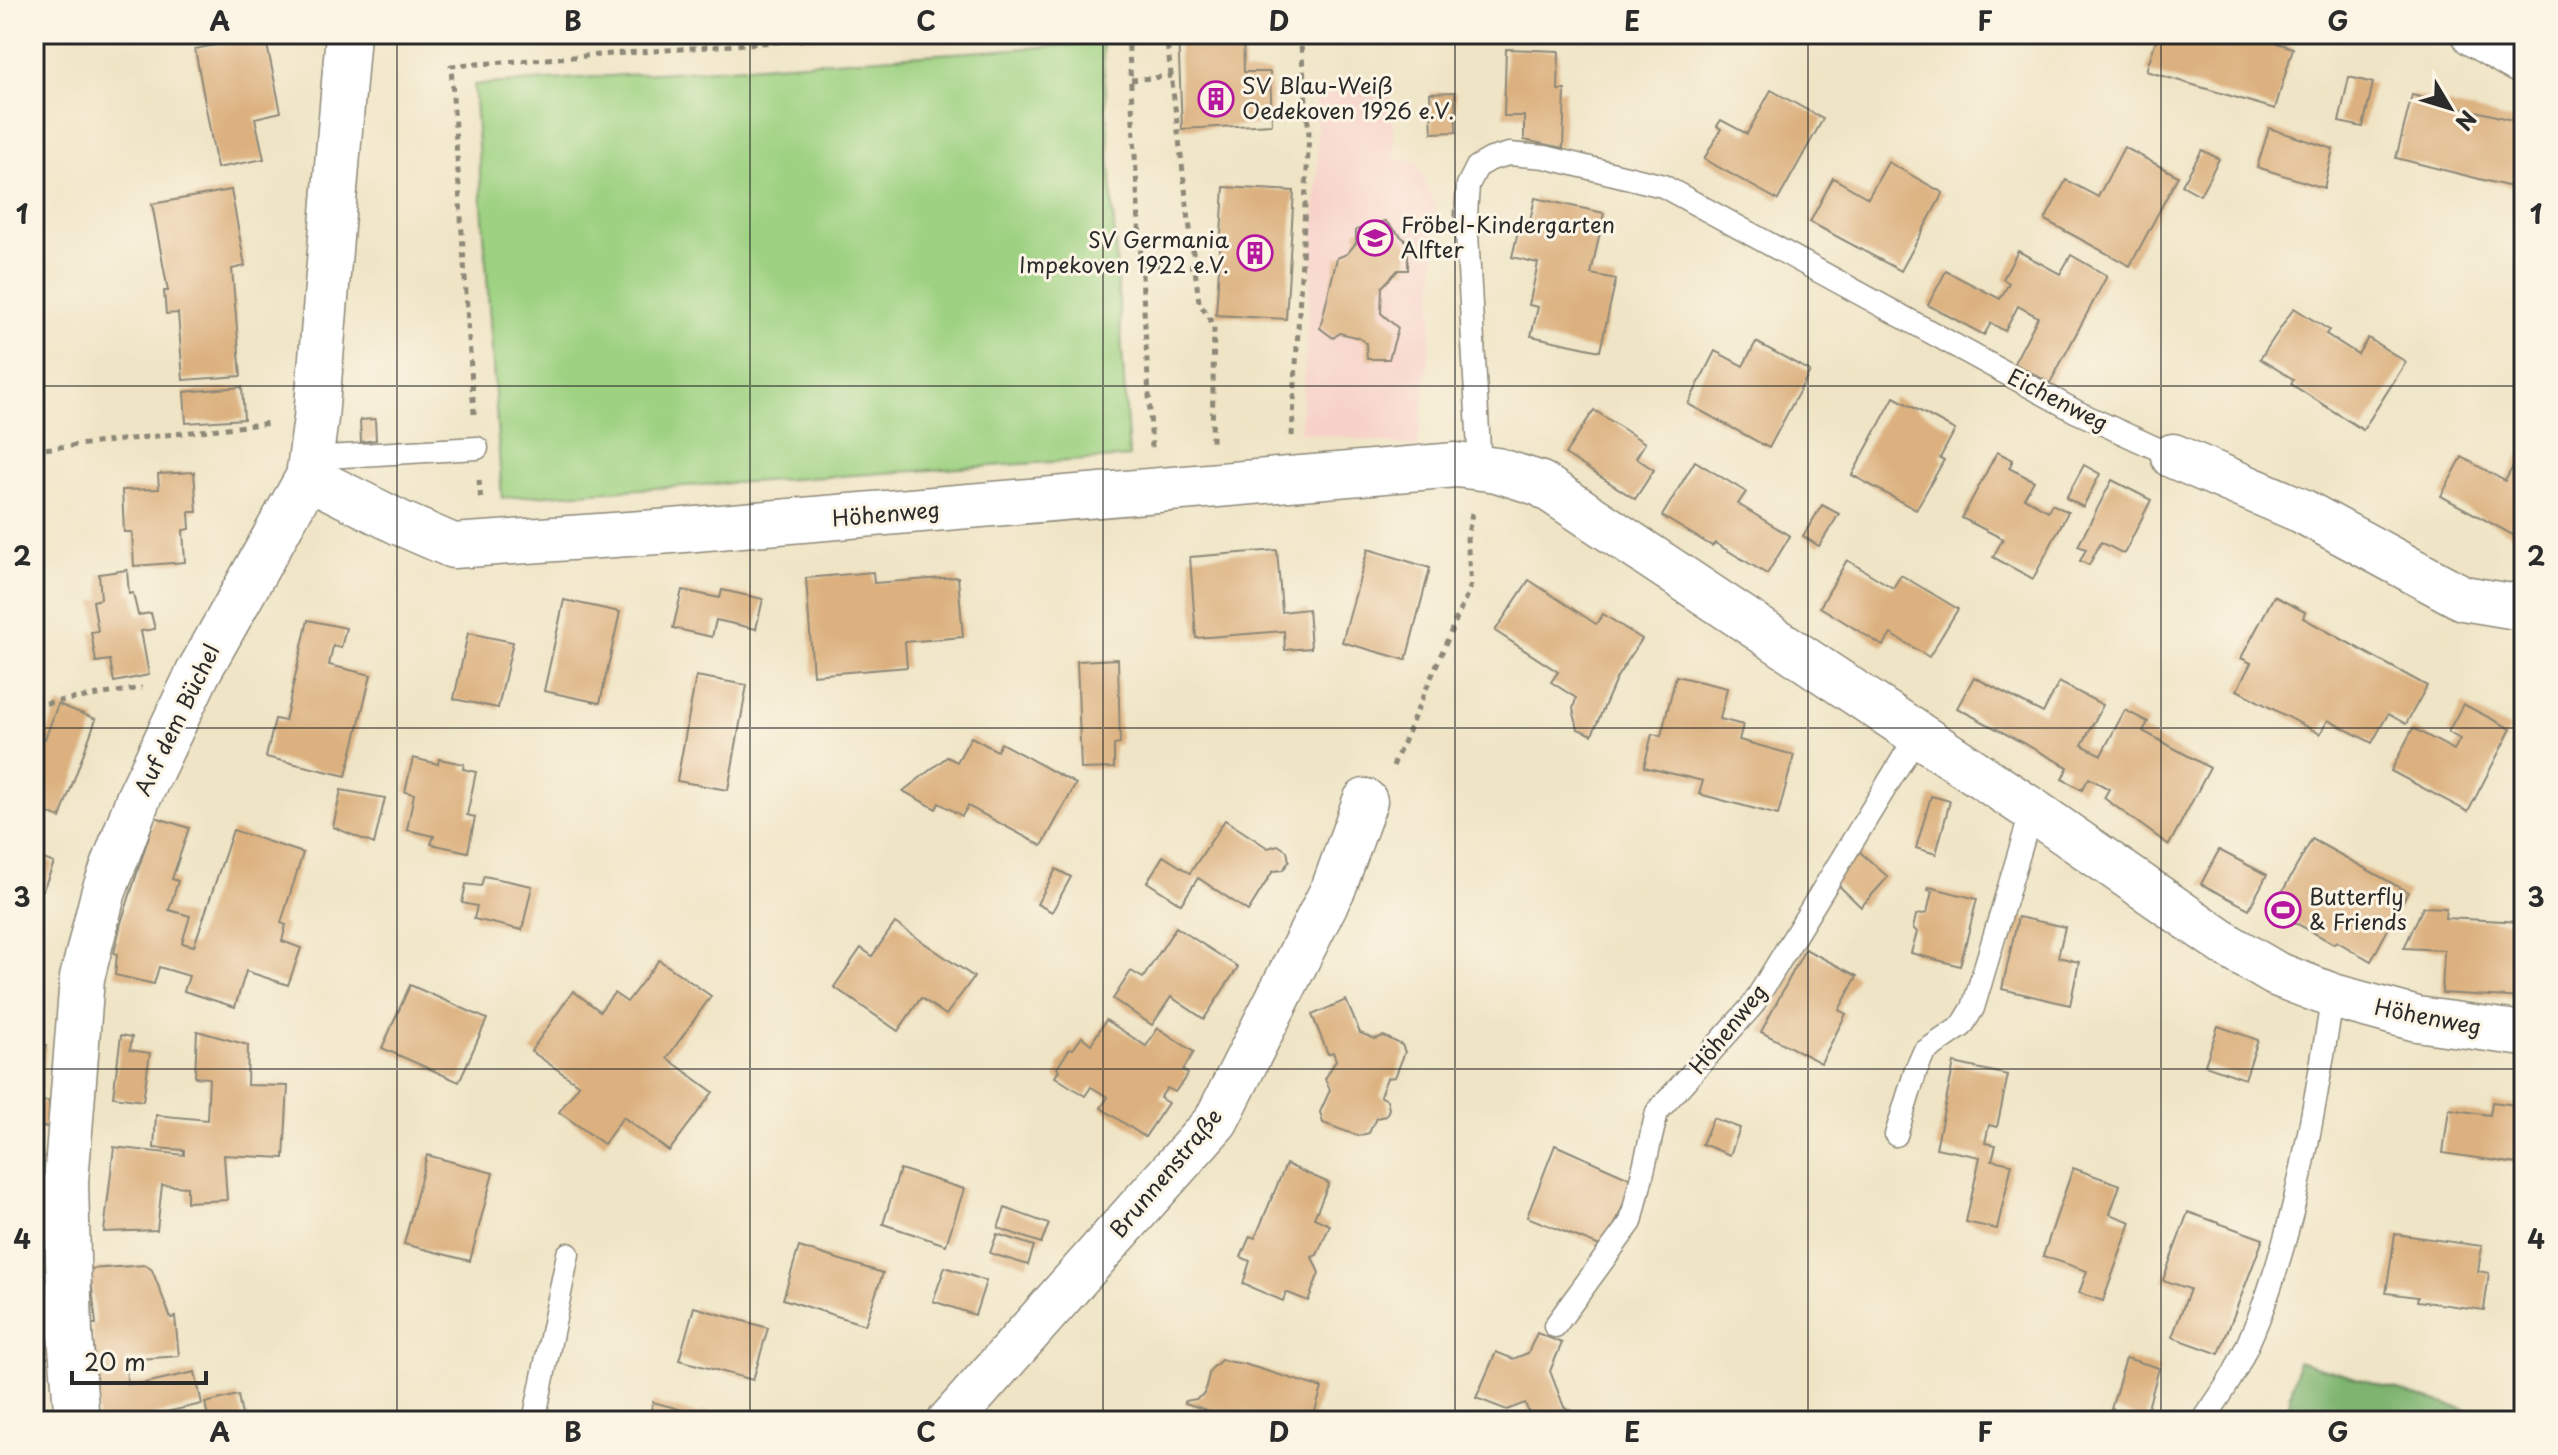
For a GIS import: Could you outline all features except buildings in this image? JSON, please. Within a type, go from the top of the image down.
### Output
[{"type":"street","name":"Auf dem Büchel","points":[[77,1421],[70,1335],[66,1182],[82,978],[103,894],[138,799],[194,680],[311,451],[348,34]]},
{"type":"street","points":[[2474,34],[2518,60]]},
{"type":"street","name":"Höhenweg","points":[[311,451],[400,523],[453,546],[687,530],[1456,465],[1477,486],[1497,470],[1541,484],[2032,810],[2230,947],[2276,974],[2333,996],[2417,1019],[2524,1034]]},
{"type":"street","name":"Eichenweg","points":[[2173,456],[2302,511],[2463,598],[2511,606],[2524,602]]},
{"type":"street","name":"Brunnenstraße","points":[[950,1421],[1216,1121],[1334,887],[1365,801]]},
{"type":"lane","name":"Eichenweg","points":[[1477,486],[1466,215],[1468,185],[1477,167],[1509,154],[1545,157],[1663,186],[2077,412],[2173,456]]},
{"type":"lane","points":[[311,451],[477,448]]},
{"type":"lane","name":"Höhenweg","points":[[1555,1326],[1631,1222],[1657,1112],[1752,1006],[1918,734]]},
{"type":"lane","points":[[1896,1135],[1924,1052],[1962,1026],[1973,1008],[2032,810]]},
{"type":"lane","points":[[2203,1421],[2235,1371],[2260,1315],[2288,1232],[2333,996]]},
{"type":"lane","points":[[534,1421],[568,1254]]},
{"type":"path","points":[[481,504],[451,66],[882,34]]},
{"type":"path","points":[[1128,34],[1152,458]]},
{"type":"path","points":[[1166,34],[1199,302],[1214,326],[1212,447]]},
{"type":"path","points":[[1290,480],[1309,134],[1300,34]]},
{"type":"path","points":[[1131,80],[1172,76]]},
{"type":"path","points":[[1141,265],[1194,266]]},
{"type":"path","points":[[34,450],[311,451]]},
{"type":"path","points":[[1365,801],[1395,763],[1471,585],[1467,539],[1477,486]]},
{"type":"path","points":[[34,705],[194,680]]},
{"type":"shaded area","name":"Fröbel-Kindergarten Alfter","points":[[1390,87],[1395,159],[1416,161],[1437,209],[1432,330],[1418,447],[1300,432],[1318,168],[1316,95]]},
{"type":"green space","points":[[1102,43],[1129,457],[502,498],[474,85]]},
{"type":"green space","points":[[2298,1361],[2490,1417],[2495,1421],[2285,1421]]},
{"type":"place","name":"SV Blau-Weiß Oedekoven 1926 e.V.","points":[[1216,99]]},
{"type":"place","name":"Fröbel-Kindergarten Alfter","points":[[1375,238]]},
{"type":"place","name":"SV Germania Impekoven 1922 e.V.","points":[[1255,253]]},
{"type":"place","name":"Butterfly & Friends","points":[[2283,910]]}]
